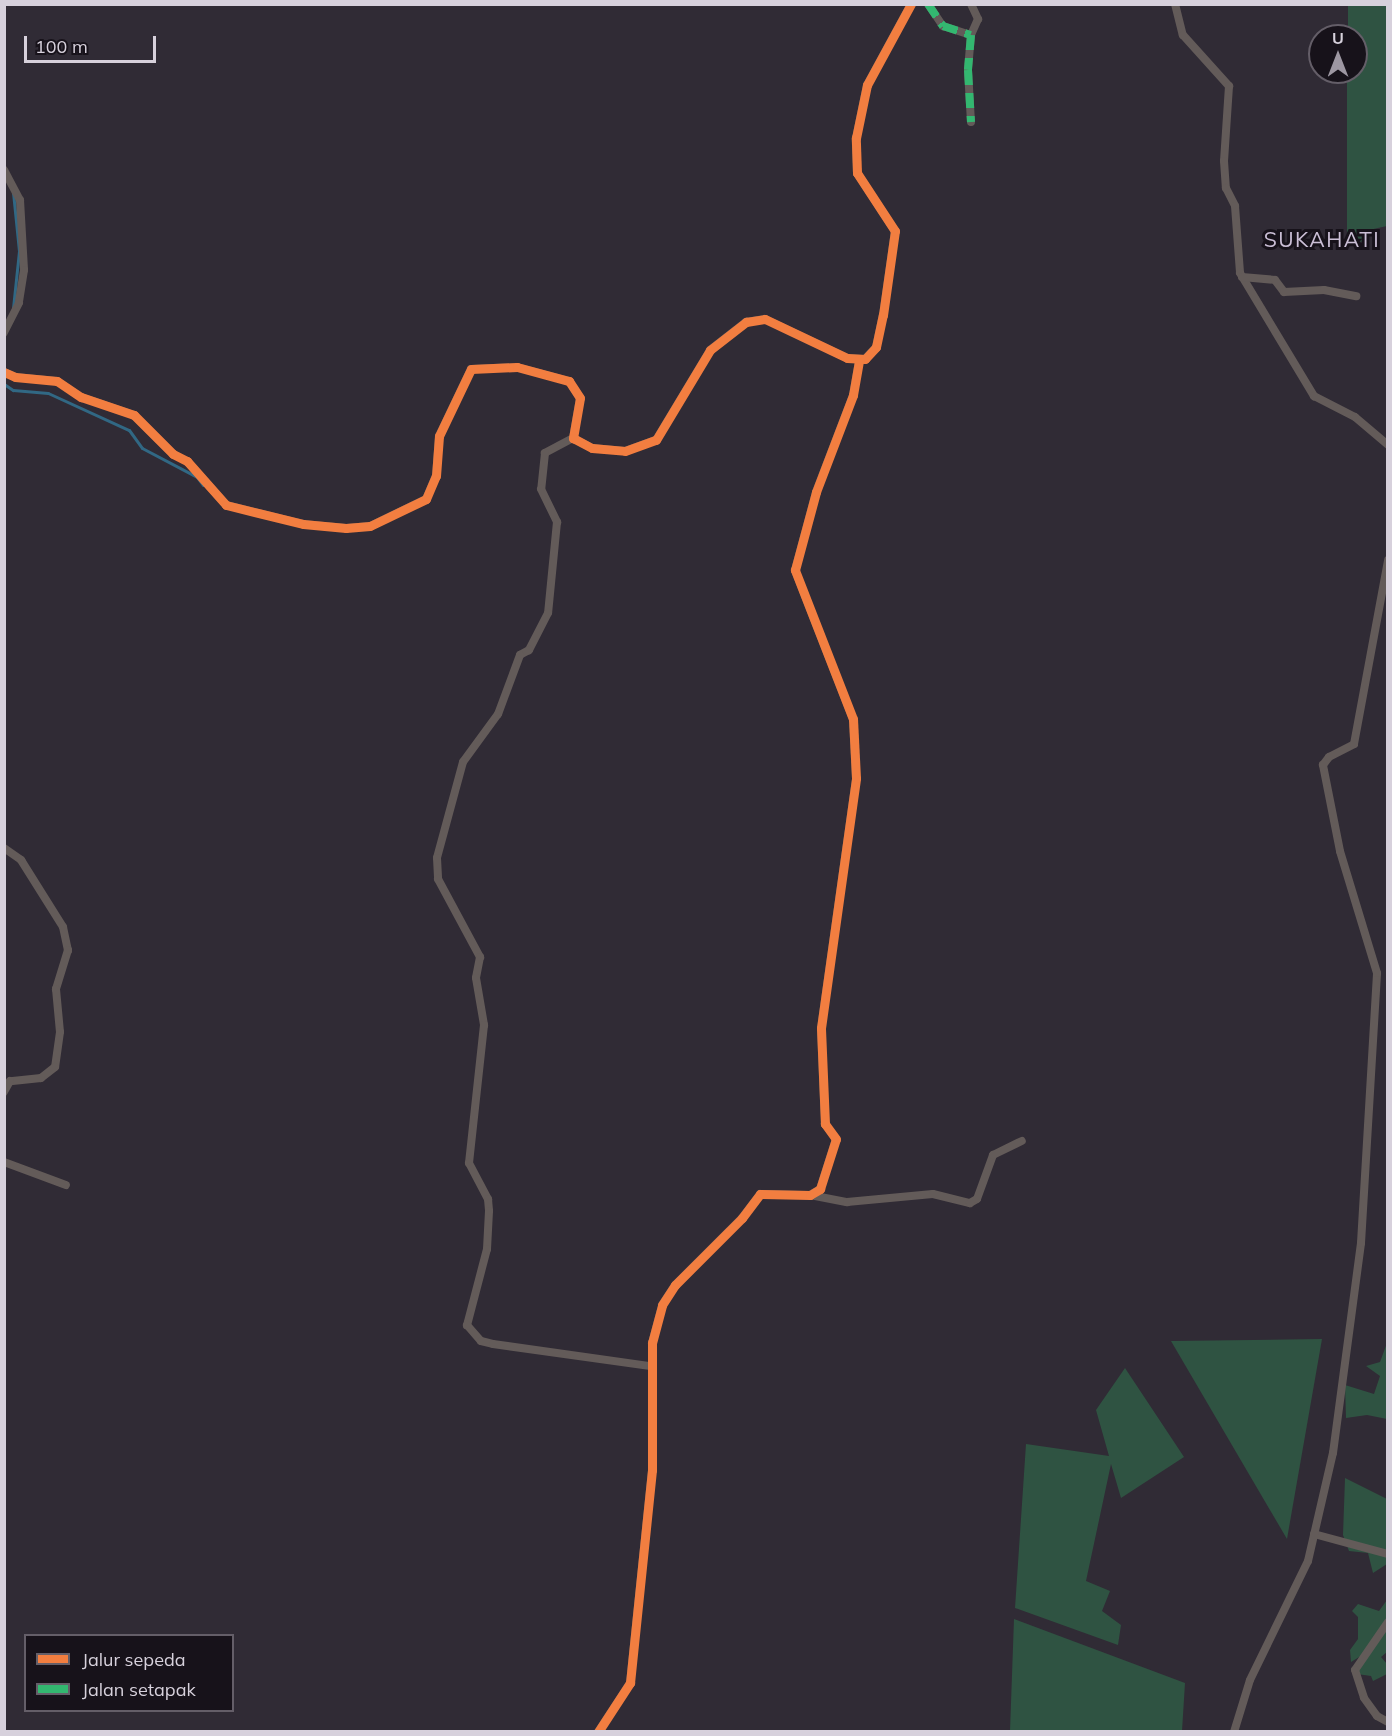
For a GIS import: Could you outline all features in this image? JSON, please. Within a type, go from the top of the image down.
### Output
[{"type":"street","points":[[810,1195],[824,1185],[836,1139],[825,1124],[821,1028],[856,778],[853,718],[795,570],[816,492],[844,423],[859,364],[876,347],[895,231],[857,173],[856,138],[867,85],[911,4]]},
{"type":"street","points":[[928,4],[943,26],[971,35]]},
{"type":"street","points":[[971,4],[978,19],[971,35],[968,70],[971,123]]},
{"type":"street","points":[[1175,4],[1183,35],[1229,86],[1224,160],[1226,188],[1233,198],[1242,277],[1314,396],[1355,417],[1388,445]]},
{"type":"street","points":[[4,170],[20,200],[24,270],[19,303],[4,333]]},
{"type":"street","points":[[1242,277],[1275,280],[1284,292],[1324,290],[1356,296]]},
{"type":"street","points":[[568,440],[599,450],[625,451],[656,440],[710,350],[746,322],[772,321],[859,364]]},
{"type":"street","points":[[4,372],[15,377],[57,381],[81,396],[134,415],[173,454],[187,461],[226,505],[334,530],[367,527],[426,498],[436,476],[440,436],[471,369],[517,367],[569,381],[580,398],[568,440],[545,453],[542,484],[542,494],[557,522],[548,613],[529,650],[520,655],[498,714],[463,762],[437,858],[438,879],[480,957],[476,978],[484,1025],[469,1163],[488,1199],[489,1211],[487,1249],[467,1325],[481,1341],[493,1344],[650,1366]]},
{"type":"street","points":[[1234,1731],[1250,1680],[1304,1571],[1314,1534],[1333,1453],[1361,1243],[1377,987],[1375,959],[1340,851],[1323,765],[1329,757],[1354,744],[1388,560]]},
{"type":"street","points":[[4,848],[21,860],[63,927],[68,950],[56,989],[60,1032],[55,1067],[41,1078],[10,1081],[4,1092]]},
{"type":"street","points":[[598,1731],[627,1690],[638,1626],[652,1470],[650,1366],[656,1322],[666,1297],[742,1218],[758,1196],[769,1193],[810,1195],[847,1202],[933,1194],[970,1203],[977,1199],[993,1155],[1022,1141]]},
{"type":"street","points":[[4,1162],[66,1185]]},
{"type":"street","points":[[1314,1534],[1388,1554]]},
{"type":"street","points":[[1388,1622],[1355,1670],[1364,1698],[1377,1716],[1388,1722]]},
{"type":"green space","points":[[1348,5],[1387,5],[1387,226],[1369,230],[1368,244],[1347,237],[1347,84],[1368,84],[1368,24],[1348,24]]},
{"type":"green space","points":[[1322,1339],[1287,1539],[1171,1341]]},
{"type":"green space","points":[[1387,1343],[1387,1419],[1367,1415],[1346,1418],[1345,1385],[1374,1394],[1380,1376],[1366,1366],[1380,1362]]},
{"type":"green space","points":[[1125,1368],[1184,1457],[1121,1498],[1111,1464],[1086,1581],[1110,1591],[1102,1611],[1121,1625],[1118,1645],[1015,1608],[1026,1444],[1109,1456],[1096,1410]]},
{"type":"green space","points":[[1345,1478],[1387,1499],[1387,1564],[1373,1573],[1368,1553],[1349,1551],[1343,1535]]},
{"type":"green space","points":[[1387,1600],[1387,1620],[1369,1651],[1351,1662],[1350,1650],[1358,1639],[1358,1617],[1352,1611],[1358,1604],[1379,1611]]},
{"type":"green space","points":[[1014,1619],[1185,1683],[1182,1731],[1010,1731]]},
{"type":"green space","points":[[1387,1627],[1387,1652],[1381,1657],[1387,1664],[1387,1674],[1373,1681],[1371,1676],[1357,1674],[1357,1670]]},
{"type":"waterway","points":[[13,192],[19,251],[13,308]]},
{"type":"waterway","points":[[4,384],[13,390],[48,393],[129,430],[142,448],[197,477],[203,485]]},
{"type":"marked path","points":[[928,4],[943,26],[971,35],[968,70],[971,122]]},
{"type":"cycle path","points":[[4,372],[15,377],[57,381],[81,397],[134,415],[173,454],[187,461],[226,505],[303,524],[346,528],[370,526],[426,499],[436,476],[439,436],[471,369],[517,367],[569,381],[580,398],[573,438],[592,448],[625,451],[656,440],[710,350],[746,322],[765,319],[847,358],[865,359],[876,347],[895,231],[857,173],[856,138],[867,85],[911,4]]},
{"type":"cycle path","points":[[598,1732],[630,1683],[652,1470],[652,1343],[662,1305],[675,1285],[742,1218],[760,1194],[810,1195],[820,1189],[836,1139],[825,1124],[821,1028],[856,778],[853,719],[795,570],[816,492],[853,395],[859,360]]},
{"type":"district","name":"SUKAHATI","points":[[1322,239]]}]
